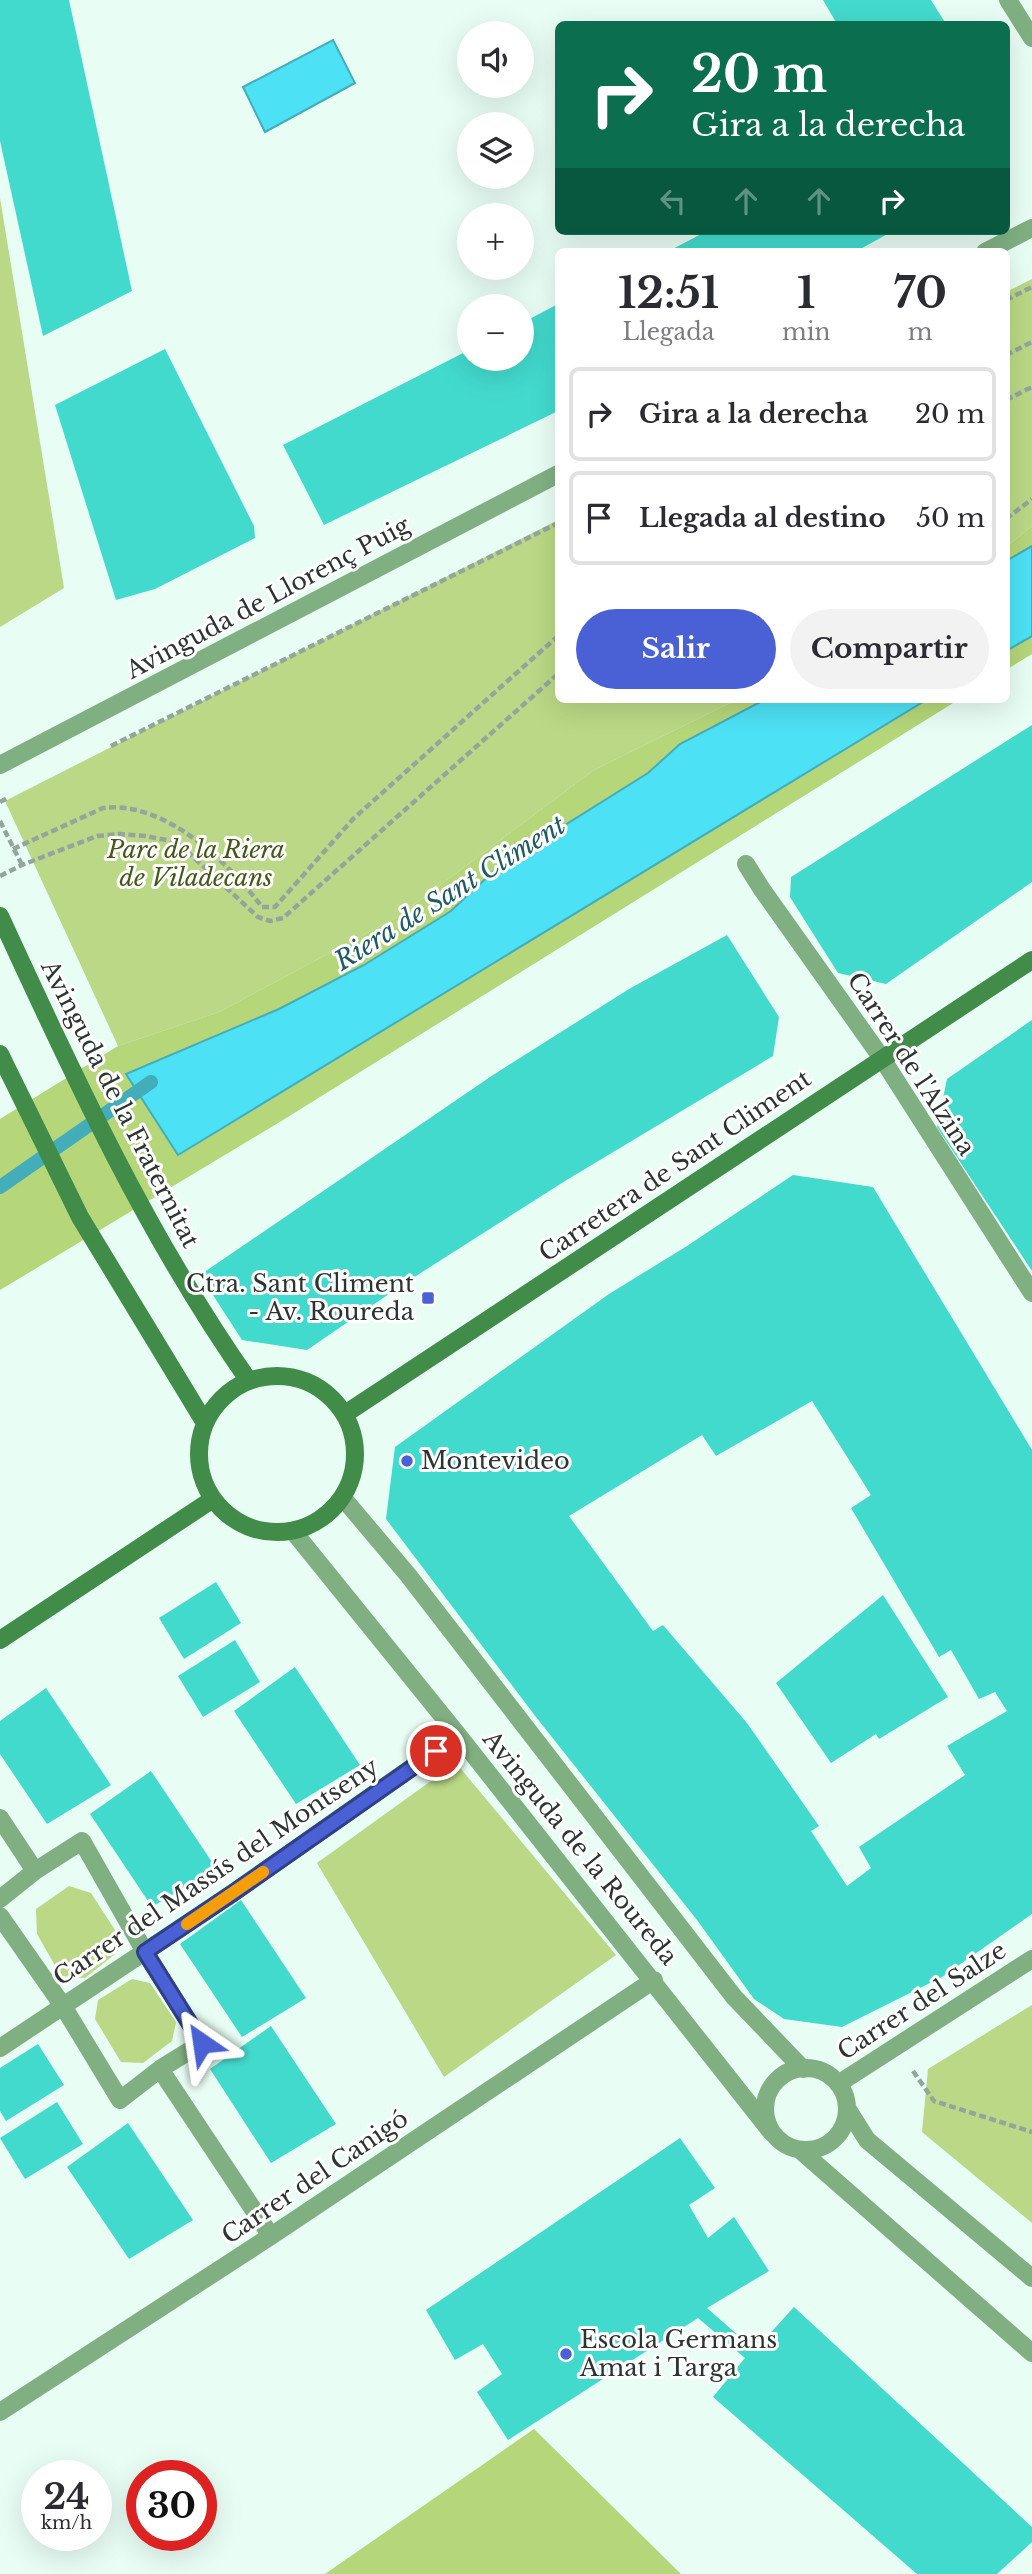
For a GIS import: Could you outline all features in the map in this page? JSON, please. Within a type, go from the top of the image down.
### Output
[{"type":"street","points":[[1008,0],[1032,38]]},
{"type":"street","points":[[993,248],[1032,228]]},
{"type":"street","name":"Avinguda de Llorenç Puig","points":[[0,765],[555,476]]},
{"type":"street","name":"Carrer de l'Alzina","points":[[746,864],[881,1057],[1032,1293]]},
{"type":"street","name":"Avinguda de la Fraternitat","points":[[0,916],[76,1082],[131,1192],[173,1265],[249,1381]]},
{"type":"street","name":"Carretera de Sant Climent","points":[[345,1414],[459,1341],[881,1057],[1032,960]]},
{"type":"street","points":[[0,1055],[80,1217],[205,1423]]},
{"type":"street","points":[[282,1375],[304,1380],[332,1397],[345,1414],[353,1435],[356,1457],[352,1478],[338,1505],[318,1522],[293,1531],[271,1533],[249,1527],[229,1516],[213,1499],[204,1482],[200,1442],[205,1423],[223,1397],[249,1381],[282,1375]]},
{"type":"street","name":"Avinguda de la Roureda","points":[[342,1498],[408,1575],[734,1997],[803,2069]]},
{"type":"street","points":[[0,1640],[213,1499]]},
{"type":"street","name":"Avinguda de la Roureda","points":[[293,1531],[654,1980],[772,2133]]},
{"type":"street","name":"Carrer del Massís del Montseny","points":[[0,2048],[233,1893],[458,1735]]},
{"type":"street","points":[[0,1818],[35,1871]]},
{"type":"street","points":[[0,1899],[35,1871],[82,1841],[145,1952],[202,2043],[160,2069],[120,2100],[63,2006],[0,1916]]},
{"type":"street","name":"Carrer del Salze","points":[[838,2084],[1032,1959]]},
{"type":"street","name":"Carrer del Canigó","points":[[0,2412],[271,2236],[654,1980]]},
{"type":"street","points":[[160,2069],[271,2236]]},
{"type":"street","points":[[818,2069],[830,2075],[838,2084],[847,2108],[846,2120],[834,2140],[823,2147],[800,2150],[790,2147],[772,2133],[766,2106],[769,2093],[777,2081],[788,2073],[818,2069]]},
{"type":"street","points":[[847,2108],[867,2140],[1032,2278]]},
{"type":"street","points":[[800,2150],[1032,2353]]},
{"type":"path","points":[[1010,298],[1032,287]]},
{"type":"path","points":[[1010,353],[1032,342]]},
{"type":"path","points":[[1010,398],[1032,387]]},
{"type":"path","points":[[1010,516],[1032,499]]},
{"type":"path","points":[[99,752],[555,524]]},
{"type":"path","points":[[13,849],[103,808],[118,806],[174,826],[209,850],[244,884],[262,907],[275,907],[354,818],[555,639]]},
{"type":"path","points":[[0,876],[97,836],[120,834],[177,842],[258,917],[270,921],[283,918],[555,677]]},
{"type":"path","points":[[0,802],[12,796]]},
{"type":"path","points":[[0,821],[22,865]]},
{"type":"path","points":[[896,2047],[934,2101],[1032,2132]]},
{"type":"green space","points":[[0,198],[64,588],[0,627]]},
{"type":"green space","points":[[1032,279],[1032,526],[1010,544],[1010,290]]},
{"type":"green space","name":"Parc de la Riera de Viladecans","points":[[555,522],[555,703],[730,703],[594,770],[399,916],[219,1012],[118,1046],[5,801]]},
{"type":"green space","points":[[1032,526],[1032,654],[1010,668],[1010,544]]},
{"type":"green space","points":[[730,703],[953,703],[283,1120],[0,1290],[0,1119],[118,1046],[219,1012],[399,916],[594,770]]},
{"type":"green space","points":[[456,1763],[616,1955],[444,2077],[317,1863]]},
{"type":"green space","points":[[69,1886],[91,1893],[124,1944],[85,1978],[61,1976],[37,1934],[36,1909]]},
{"type":"green space","points":[[132,1979],[150,1983],[176,2022],[172,2041],[143,2063],[121,2062],[95,2019],[98,2000]]},
{"type":"green space","points":[[1032,2005],[1032,2223],[922,2132],[928,2069]]},
{"type":"green space","points":[[534,2429],[681,2574],[325,2574]]},
{"type":"water","points":[[333,40],[355,83],[265,132],[243,87]]},
{"type":"water","points":[[1032,546],[1032,636],[1010,649],[1010,559]]},
{"type":"water","points":[[758,703],[921,703],[178,1155],[126,1074],[279,1009],[364,965],[451,911],[498,867],[648,773],[680,744]]},
{"type":"building","points":[[0,0],[69,0],[132,291],[43,336],[0,141]]},
{"type":"building","points":[[823,0],[931,0],[944,21],[835,21]]},
{"type":"building","points":[[699,235],[886,235],[862,248],[675,248]]},
{"type":"building","points":[[555,306],[555,412],[324,525],[283,445],[457,356],[457,371],[534,371],[534,317]]},
{"type":"building","points":[[165,349],[254,526],[255,538],[155,589],[116,600],[55,405]]},
{"type":"building","points":[[1032,725],[1032,882],[886,984],[838,973],[790,897],[791,877]]},
{"type":"building","points":[[727,935],[779,1017],[773,1056],[565,1181],[405,1283],[307,1350],[242,1340],[200,1275],[493,1075],[629,989]]},
{"type":"building","points":[[1032,1020],[1032,1271],[937,1127],[947,1079]]},
{"type":"building","points":[[793,1175],[873,1187],[1032,1450],[1032,1914],[942,1977],[842,2027],[784,2019],[754,1999],[697,1920],[536,1717],[386,1519],[395,1447],[609,1294]],"holes":[[[812,1401],[871,1495],[851,1508],[939,1657],[951,1650],[979,1699],[995,1692],[1007,1711],[947,1746],[965,1775],[859,1847],[871,1868],[847,1886],[811,1831],[819,1826],[747,1723],[663,1625],[653,1631],[569,1516],[702,1435],[716,1456]]]},
{"type":"building","points":[[216,1582],[241,1623],[184,1659],[159,1618]]},
{"type":"building","points":[[883,1595],[948,1697],[879,1739],[876,1734],[831,1763],[776,1683]]},
{"type":"building","points":[[235,1640],[260,1682],[203,1717],[178,1676]]},
{"type":"building","points":[[295,1667],[360,1765],[296,1804],[234,1711]]},
{"type":"building","points":[[46,1688],[111,1785],[47,1824],[0,1754],[0,1721]]},
{"type":"building","points":[[151,1771],[216,1868],[152,1907],[90,1814]]},
{"type":"building","points":[[241,1900],[306,1998],[242,2037],[180,1944]]},
{"type":"building","points":[[271,2026],[336,2124],[271,2163],[210,2069]]},
{"type":"building","points":[[38,2044],[64,2085],[6,2121],[0,2111],[0,2068]]},
{"type":"building","points":[[57,2102],[83,2144],[25,2179],[0,2138]]},
{"type":"building","points":[[128,2123],[193,2220],[129,2259],[67,2167]]},
{"type":"building","name":"Escola Germans Amat i Targa","points":[[680,2138],[715,2188],[689,2205],[708,2238],[734,2217],[769,2271],[707,2308],[755,2350],[794,2307],[1032,2527],[1032,2542],[997,2574],[917,2574],[713,2397],[745,2358],[698,2318],[508,2440],[477,2392],[502,2374],[483,2344],[455,2360],[426,2310]]},
{"type":"waterway","name":"Riera de Sant Climent","points":[[0,1187],[151,1082]]},
{"type":"slow traffic","points":[[187,1924],[263,1872]]},
{"type":"place","name":"Ctra. Sant Climent - Av. Roureda","points":[[428,1298]]},
{"type":"place","name":"Montevideo","points":[[407,1461]]},
{"type":"place","name":"Escola Germans Amat i Targa","points":[[566,2354]]},
{"type":"route","points":[[202,2043],[145,1952],[436,1751]]}]
